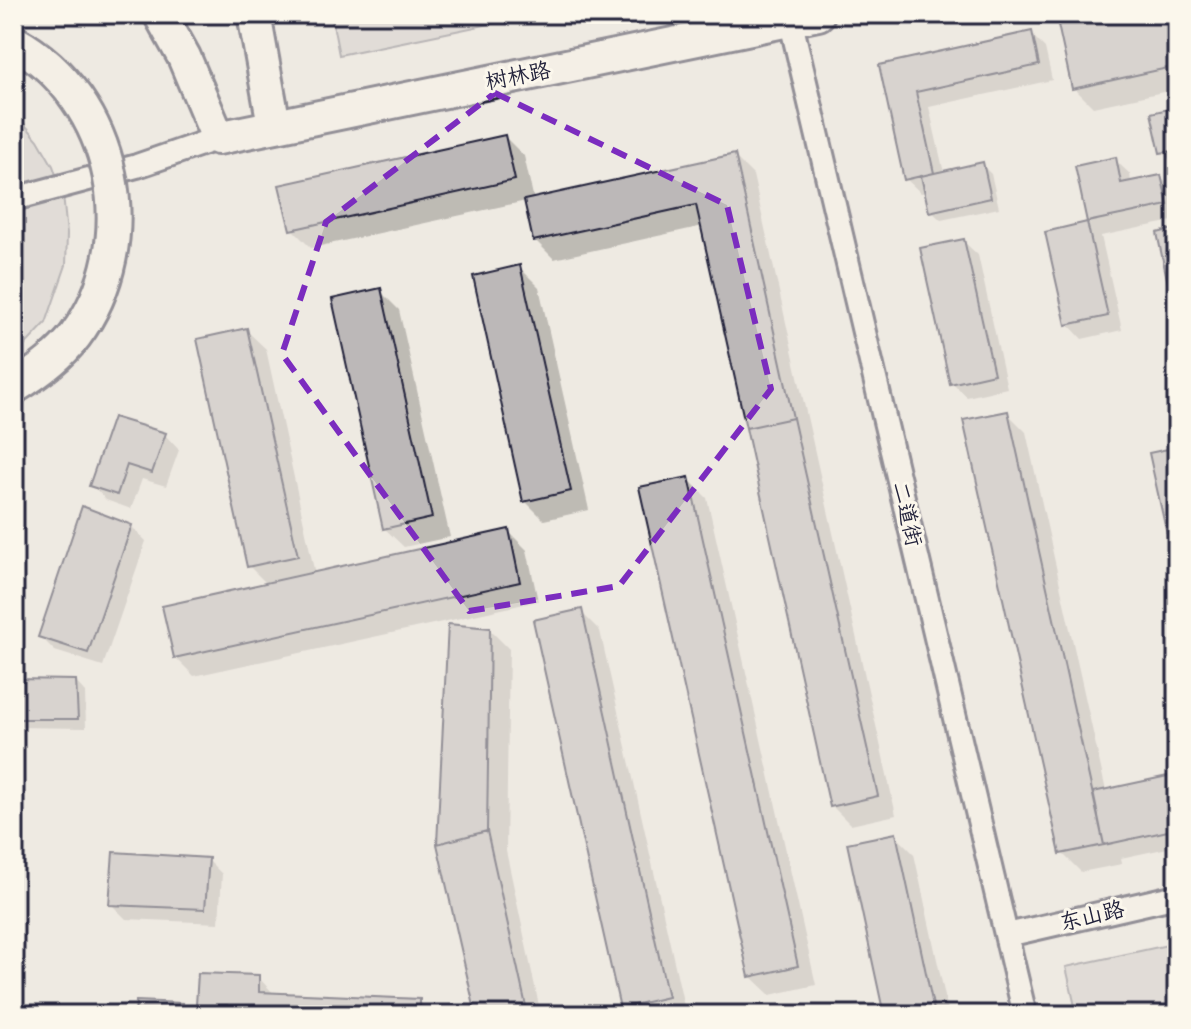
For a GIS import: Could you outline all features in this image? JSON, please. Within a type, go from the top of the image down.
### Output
[{"type":"main road","points":[[160,14],[184,57],[218,138]]},
{"type":"main road","points":[[254,14],[274,125]]},
{"type":"main road","name":"树林路","points":[[218,138],[799,16]]},
{"type":"main road","points":[[14,42],[48,65],[84,108],[107,159],[113,185],[115,218],[113,249],[105,279],[92,308],[75,336],[56,356],[14,387]]},
{"type":"street","name":"二道街","points":[[799,16],[1025,1015]]},
{"type":"street","points":[[14,199],[137,166],[218,138]]},
{"type":"street","name":"东山路","points":[[1007,935],[1177,896]]},
{"type":"highlighted area","points":[[495,93],[727,205],[771,389],[619,586],[469,611],[282,354],[326,222]]},
{"type":"shaded area","points":[[331,14],[539,14],[339,55]]},
{"type":"shaded area","points":[[14,112],[38,140],[53,166],[63,195],[67,234],[66,265],[46,323],[14,357]]},
{"type":"shaded area","points":[[1177,943],[1177,1015],[1077,1015],[1066,967]]},
{"type":"building","points":[[1086,14],[1177,14],[1177,66],[1072,89],[1057,20]]},
{"type":"building","points":[[1032,31],[1039,65],[916,92],[934,173],[904,180],[879,65]]},
{"type":"building","points":[[1177,107],[1177,150],[1160,153],[1151,113]]},
{"type":"building","points":[[505,135],[515,180],[290,230],[279,185]]},
{"type":"building","points":[[735,154],[793,418],[746,428],[696,205],[533,241],[524,200]]},
{"type":"building","points":[[1116,157],[1121,183],[1161,175],[1168,205],[1087,222],[1075,166]]},
{"type":"building","points":[[983,162],[991,198],[929,212],[921,176]]},
{"type":"building","points":[[1087,222],[1108,316],[1066,325],[1045,232]]},
{"type":"building","points":[[1177,228],[1177,325],[1157,233]]},
{"type":"building","points":[[964,239],[994,374],[950,384],[920,248]]},
{"type":"building","points":[[520,265],[571,491],[523,502],[473,276]]},
{"type":"building","points":[[381,288],[432,518],[383,529],[332,299]]},
{"type":"building","points":[[247,328],[298,556],[247,567],[197,339]]},
{"type":"building","points":[[1008,411],[1104,845],[1060,854],[963,420]]},
{"type":"building","points":[[113,417],[166,433],[152,473],[127,465],[117,495],[89,486]]},
{"type":"building","points":[[793,418],[878,796],[830,807],[746,428]]},
{"type":"building","points":[[1177,447],[1177,580],[1149,453]]},
{"type":"building","points":[[689,477],[798,966],[749,977],[639,487]]},
{"type":"building","points":[[82,506],[132,525],[88,653],[38,637]]},
{"type":"building","points":[[509,529],[520,582],[174,658],[162,606]]},
{"type":"building","points":[[582,609],[668,997],[620,1008],[533,620]]},
{"type":"building","points":[[448,624],[490,628],[487,831],[437,844]]},
{"type":"building","points":[[14,679],[76,680],[78,719],[14,719]]},
{"type":"building","points":[[1177,774],[1177,829],[1104,845],[1093,792]]},
{"type":"building","points":[[487,831],[528,1015],[476,1015],[437,844]]},
{"type":"building","points":[[896,833],[935,1015],[884,1015],[847,843]]},
{"type":"building","points":[[113,852],[209,858],[205,909],[109,905]]},
{"type":"building","points":[[198,973],[259,975],[259,992],[420,999],[420,1015],[226,1015],[227,1005],[196,1005]]},
{"type":"building","points":[[136,1001],[183,1003],[182,1015],[135,1015]]}]
